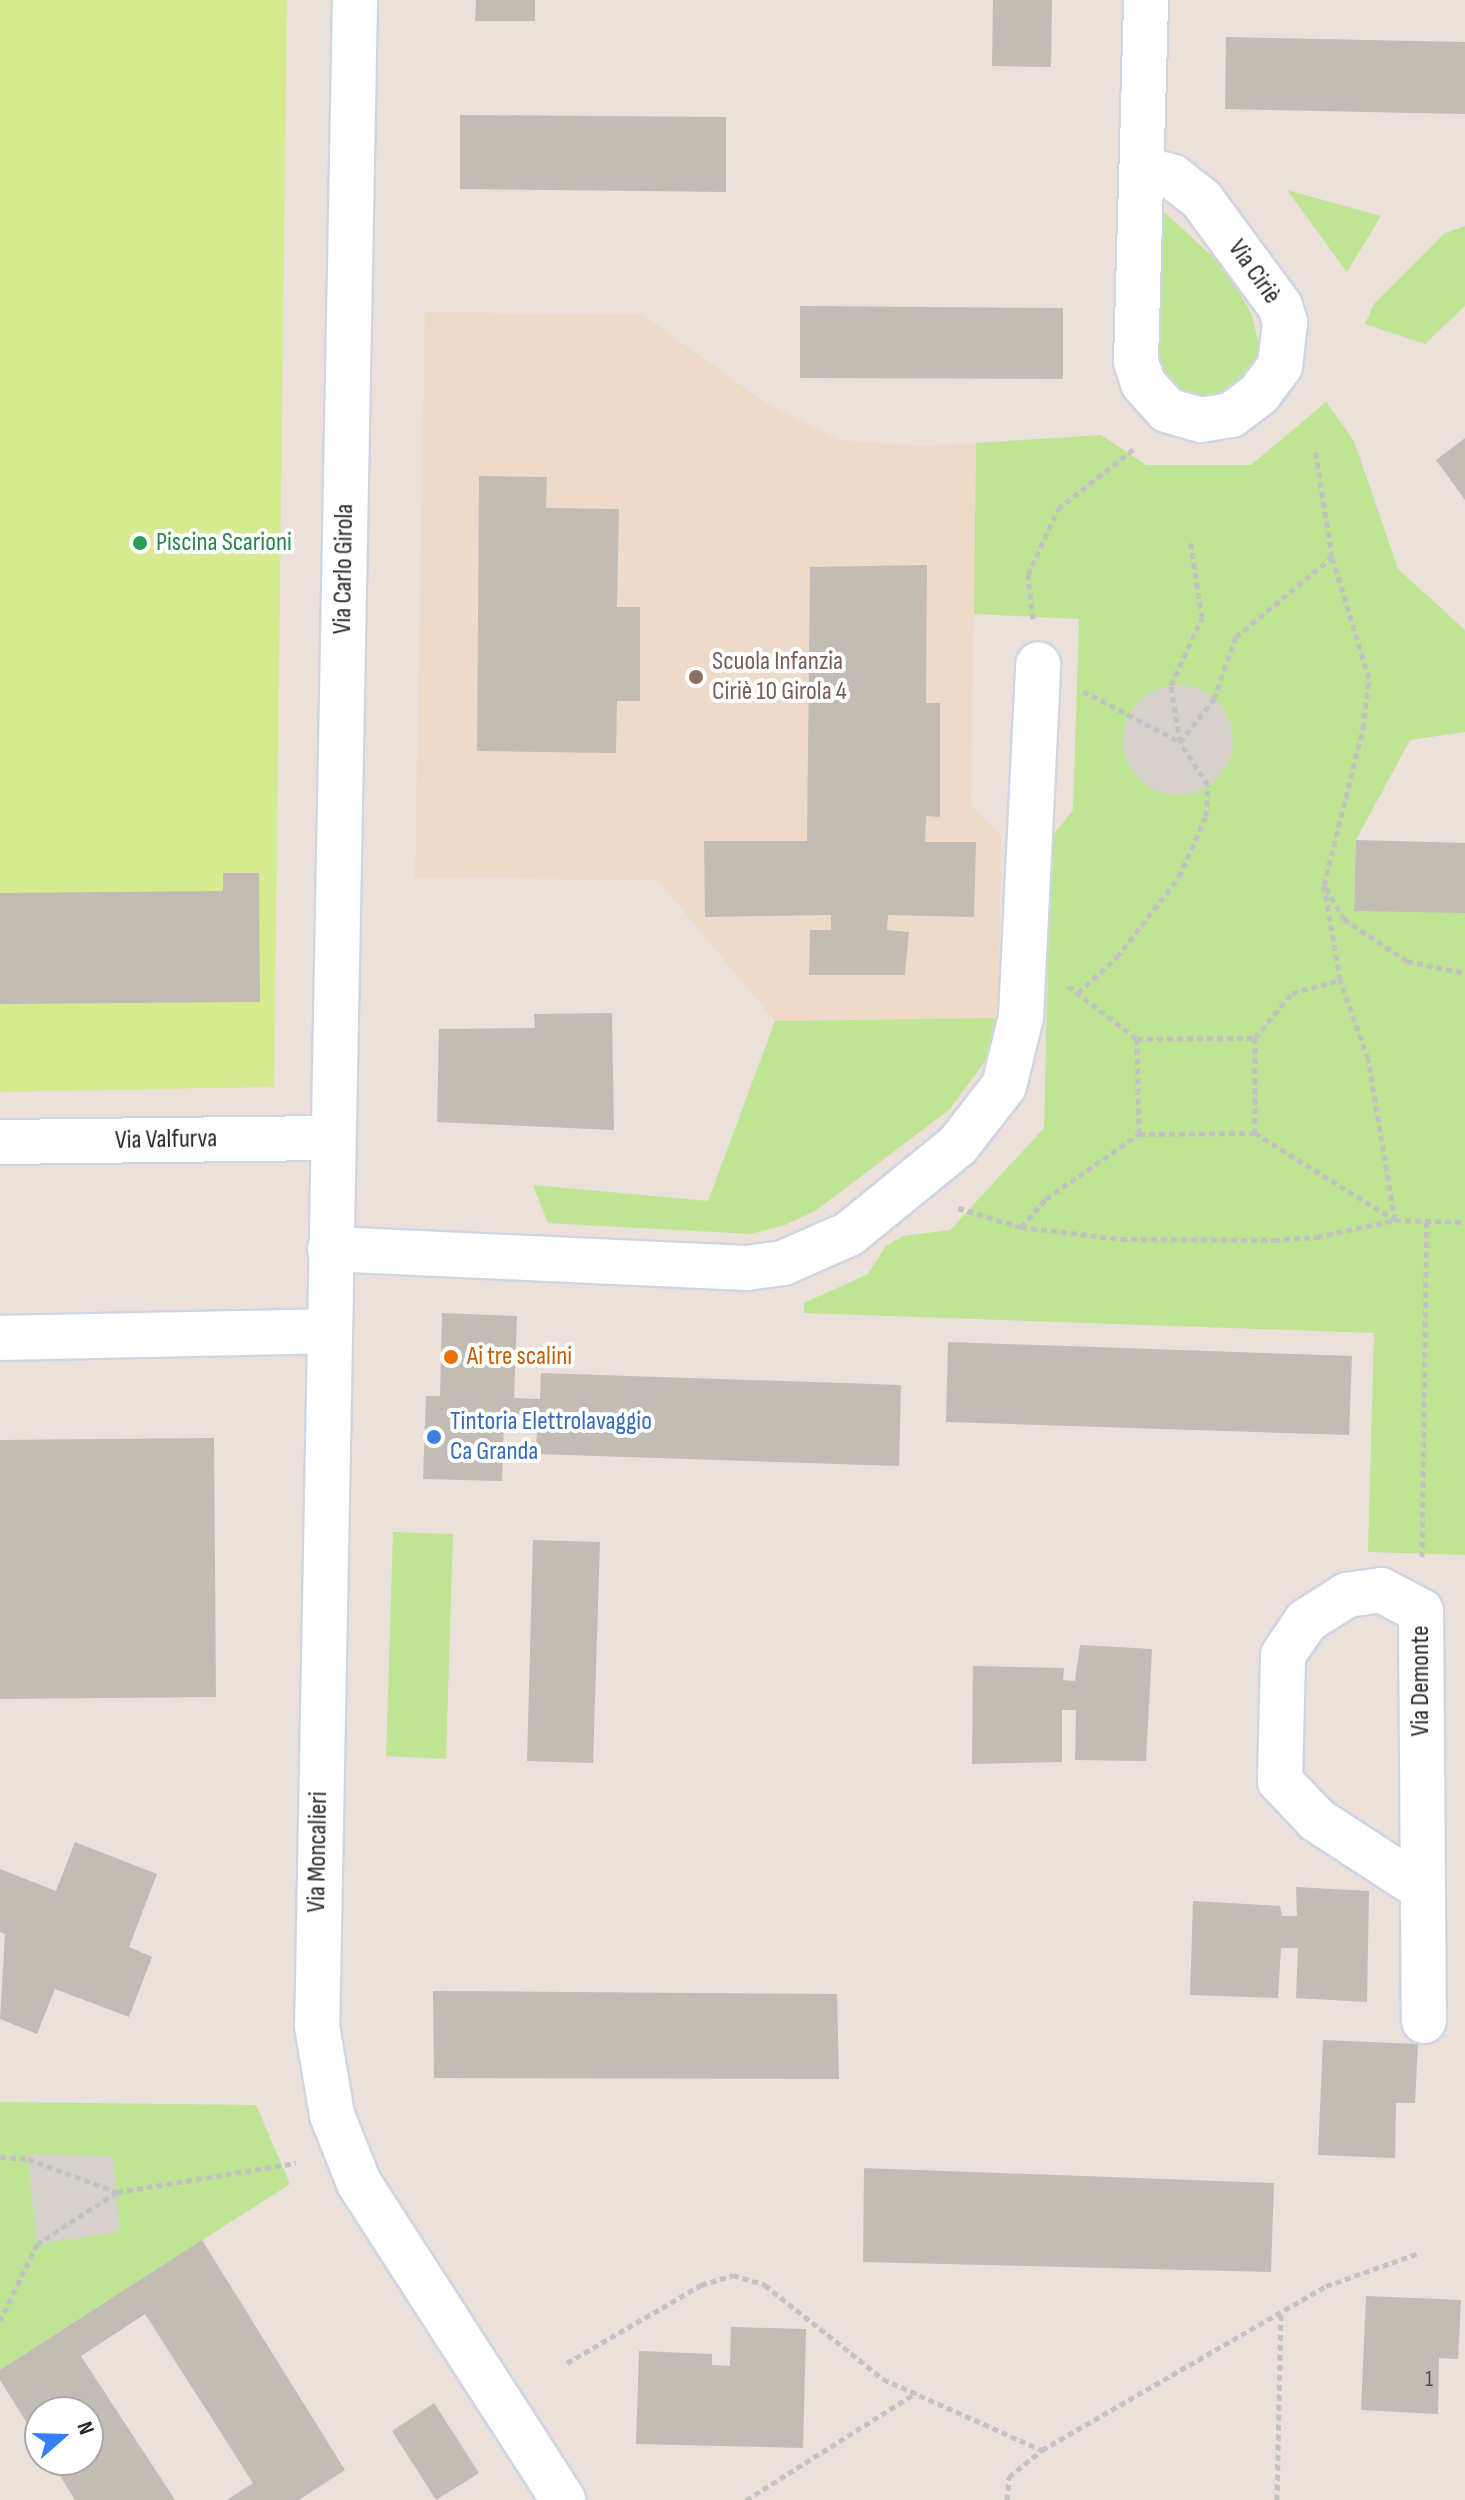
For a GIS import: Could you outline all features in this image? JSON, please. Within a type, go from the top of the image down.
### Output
[{"type":"street","name":"Via Carlo Girola","points":[[332,1138],[355,0]]},
{"type":"street","name":"Via Ciriè","points":[[1144,169],[1173,177],[1202,200],[1285,322],[1280,366],[1259,394],[1231,415],[1182,418],[1167,410],[1143,383],[1136,361],[1144,169],[1146,0]]},
{"type":"street","points":[[330,1249],[747,1268],[783,1263],[849,1234],[958,1145],[1004,1086],[1021,1017],[1038,664]]},
{"type":"street","name":"Via Valfurva","points":[[0,1142],[332,1138]]},
{"type":"street","name":"Via Moncalieri","points":[[332,1138],[316,1966],[317,2026],[327,2097],[359,2183],[563,2500]]},
{"type":"street","points":[[0,1338],[328,1331]]},
{"type":"street","name":"Via Demonte","points":[[1420,1887],[1317,1820],[1280,1781],[1283,1655],[1306,1621],[1347,1595],[1381,1590],[1421,1611],[1420,1887],[1424,2021]]},
{"type":"path","points":[[1135,448],[1058,509],[1028,575],[1038,664],[1180,742]]},
{"type":"path","points":[[1315,448],[1332,557],[1369,678],[1363,728],[1324,885],[1340,980],[1368,1059],[1395,1220]]},
{"type":"path","points":[[1078,993],[1117,957],[1179,877],[1206,816],[1208,785],[1180,742],[1171,685],[1202,618],[1190,539]]},
{"type":"path","points":[[1180,742],[1214,699],[1236,637],[1332,557]]},
{"type":"path","points":[[1324,885],[1344,919],[1407,961],[1465,973]]},
{"type":"path","points":[[1022,951],[1137,1039],[1255,1038]]},
{"type":"path","points":[[1255,1133],[1255,1038],[1292,993],[1340,980]]},
{"type":"path","points":[[1137,1039],[1139,1134]]},
{"type":"path","points":[[1021,1227],[1046,1199],[1139,1134],[1255,1133],[1395,1220]]},
{"type":"path","points":[[904,1189],[1021,1227],[1121,1239],[1274,1240],[1317,1237],[1395,1220],[1427,1218],[1465,1222]]},
{"type":"path","points":[[1421,1611],[1427,1218]]},
{"type":"path","points":[[0,2157],[28,2159],[117,2192]]},
{"type":"path","points":[[0,2321],[37,2244],[117,2192],[296,2163]]},
{"type":"path","points":[[1007,2500],[1009,2477],[1042,2450],[1326,2286],[1419,2253]]},
{"type":"path","points":[[567,2363],[701,2285],[733,2275],[765,2285],[883,2379],[1042,2450]]},
{"type":"path","points":[[1277,2500],[1281,2311]]},
{"type":"path","points":[[746,2500],[916,2393]]},
{"type":"shaded area","name":"Scuola Infanzia Ciriè 10 Girola 4","points":[[425,312],[643,315],[766,403],[840,440],[921,446],[976,443],[971,806],[1001,835],[998,1018],[775,1021],[658,880],[415,878]]},
{"type":"shaded area","points":[[1178,685],[1199,690],[1217,701],[1228,719],[1233,740],[1228,761],[1217,779],[1199,790],[1178,795],[1157,790],[1139,779],[1128,761],[1123,740],[1128,719],[1139,701],[1157,690]]},
{"type":"shaded area","points":[[27,2154],[113,2156],[120,2232],[37,2244]]},
{"type":"green space","name":"Piscina Scarioni","points":[[0,0],[287,0],[274,1087],[0,1092]]},
{"type":"green space","points":[[1287,190],[1381,216],[1347,272]]},
{"type":"green space","points":[[1151,200],[1224,267],[1251,313],[1261,352],[1253,374],[1217,398],[1194,403],[1155,379]]},
{"type":"green space","points":[[1465,226],[1465,306],[1425,344],[1365,324],[1374,304],[1445,233]]},
{"type":"green space","points":[[1326,402],[1354,441],[1398,569],[1465,630],[1465,732],[1410,740],[1356,840],[1354,910],[1465,913],[1465,1555],[1368,1552],[1374,1333],[804,1313],[804,1303],[868,1274],[886,1246],[903,1236],[950,1230],[1044,1128],[1051,838],[1073,810],[1079,619],[974,614],[976,443],[1101,435],[1146,465],[1251,465]]},
{"type":"green space","points":[[998,1018],[989,1056],[949,1110],[815,1211],[785,1225],[751,1234],[548,1223],[533,1185],[708,1201],[775,1021]]},
{"type":"green space","points":[[393,1532],[453,1534],[446,1759],[386,1756]]},
{"type":"green space","points":[[0,2102],[256,2105],[290,2184],[0,2370]]},
{"type":"building","points":[[476,0],[535,0],[535,21],[475,21]]},
{"type":"building","points":[[993,0],[1052,0],[1051,67],[992,66]]},
{"type":"building","points":[[1226,37],[1465,42],[1465,114],[1225,109]]},
{"type":"building","points":[[460,115],[726,117],[726,192],[460,189]]},
{"type":"building","points":[[800,306],[1063,308],[1063,379],[800,378]]},
{"type":"building","points":[[1465,438],[1465,500],[1436,460]]},
{"type":"building","points":[[479,476],[547,477],[546,508],[619,509],[617,607],[640,607],[640,701],[617,701],[616,753],[477,751]]},
{"type":"building","points":[[927,565],[926,703],[940,703],[940,817],[926,816],[925,842],[976,842],[974,917],[888,915],[887,930],[909,932],[905,975],[809,975],[810,930],[831,930],[831,915],[705,917],[704,841],[807,841],[810,567]]},
{"type":"building","points":[[1356,840],[1465,843],[1465,913],[1354,911]]},
{"type":"building","points":[[223,873],[259,873],[260,1002],[0,1004],[0,893],[223,891]]},
{"type":"building","points":[[612,1013],[614,1130],[437,1122],[439,1029],[535,1028],[534,1014]]},
{"type":"building","points":[[442,1313],[517,1316],[514,1398],[540,1399],[541,1373],[901,1385],[899,1466],[536,1454],[537,1424],[504,1423],[502,1481],[423,1479],[426,1396],[440,1396]]},
{"type":"building","points":[[948,1342],[1352,1356],[1349,1435],[946,1422]]},
{"type":"building","points":[[214,1438],[216,1697],[0,1699],[0,1440]]},
{"type":"building","points":[[533,1540],[600,1542],[593,1763],[527,1761]]},
{"type":"building","points":[[1080,1645],[1152,1649],[1146,1761],[1075,1760],[1076,1710],[1062,1710],[1062,1762],[972,1764],[973,1666],[1064,1668],[1063,1680],[1075,1681]]},
{"type":"building","points":[[75,1842],[157,1874],[129,1947],[152,1957],[129,2017],[55,1989],[37,2034],[0,2019],[5,1934],[0,1932],[0,1869],[56,1891]]},
{"type":"building","points":[[1296,1887],[1369,1891],[1367,2002],[1296,1998],[1298,1948],[1281,1948],[1278,1998],[1190,1995],[1193,1901],[1280,1906],[1282,1916],[1297,1916]]},
{"type":"building","points":[[433,1991],[837,1994],[839,2079],[434,2078]]},
{"type":"building","points":[[1323,2040],[1418,2044],[1415,2103],[1396,2103],[1395,2158],[1318,2155]]},
{"type":"building","points":[[864,2168],[1274,2183],[1271,2272],[863,2262]]},
{"type":"building","points":[[202,2240],[345,2470],[299,2500],[227,2500],[253,2483],[145,2314],[81,2356],[175,2500],[75,2500],[60,2476],[104,2476],[104,2396],[24,2396],[24,2418],[0,2380],[0,2370]]},
{"type":"building","points":[[1366,2296],[1461,2300],[1458,2359],[1439,2358],[1438,2414],[1361,2410]]},
{"type":"building","points":[[731,2327],[806,2329],[803,2448],[636,2444],[639,2351],[712,2354],[712,2365],[730,2366]]},
{"type":"building","points":[[434,2403],[479,2473],[436,2500],[392,2431]]},
{"type":"place","name":"Piscina Scarioni","points":[[140,543]]},
{"type":"place","name":"Scuola Infanzia Ciriè 10 Girola 4","points":[[696,677]]},
{"type":"place","name":"Ai tre scalini","points":[[451,1357]]},
{"type":"place","name":"Tintoria Elettrolavaggio Ca Granda","points":[[434,1437]]}]
